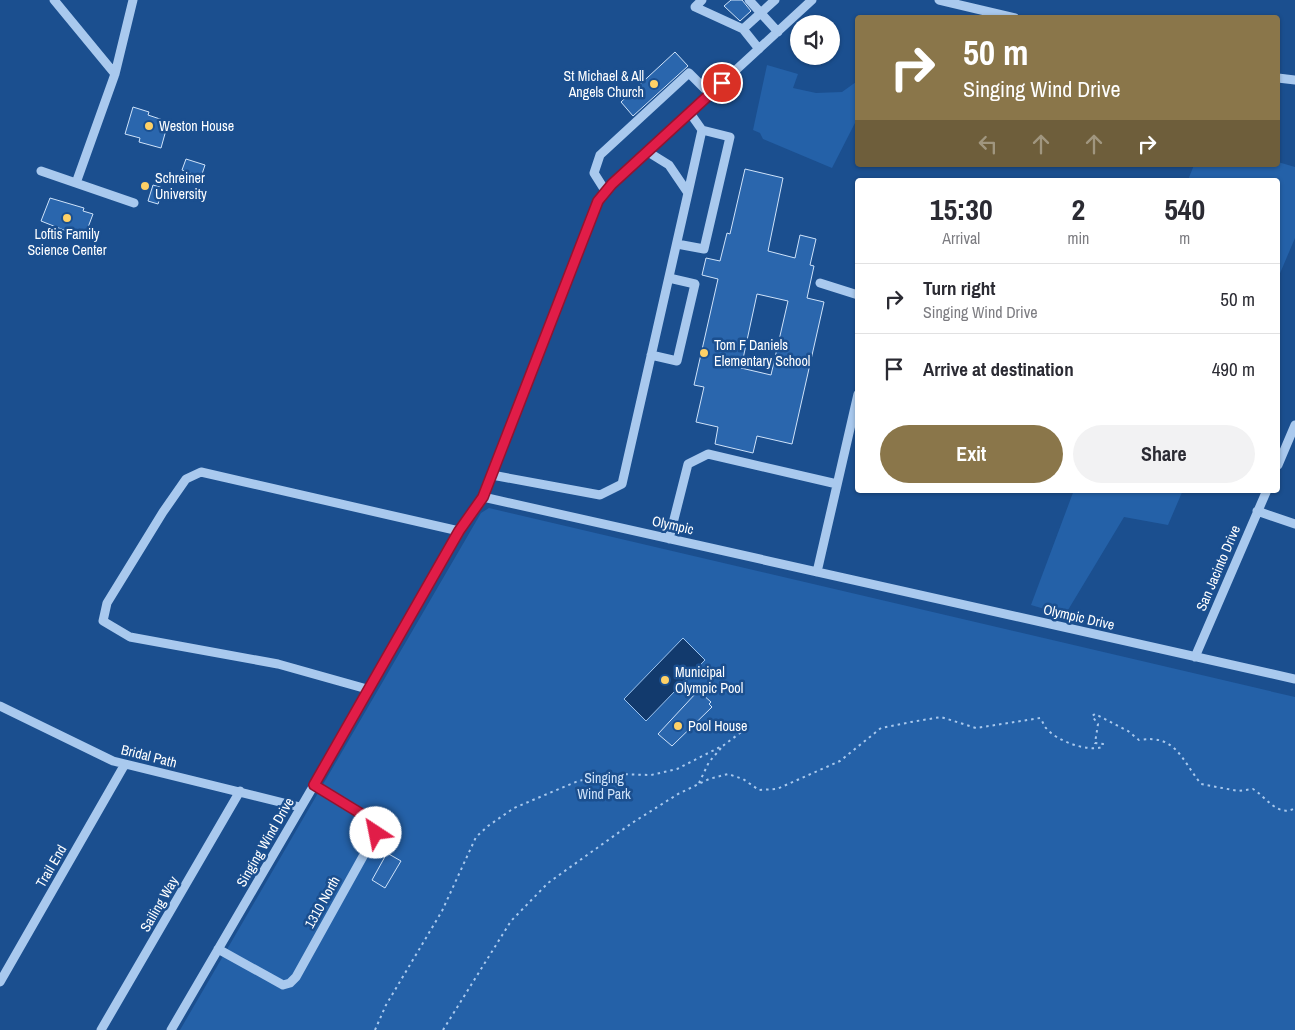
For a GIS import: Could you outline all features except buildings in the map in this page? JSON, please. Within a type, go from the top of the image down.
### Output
[{"type":"street","points":[[54,0],[115,74]]},
{"type":"street","points":[[76,182],[115,74],[133,0]]},
{"type":"street","points":[[702,0],[695,7],[743,29],[759,49]]},
{"type":"street","points":[[749,0],[778,32]]},
{"type":"street","points":[[743,29],[775,0]]},
{"type":"street","name":"Singing Wind Drive","points":[[171,1030],[459,531],[483,497],[598,201],[812,0]]},
{"type":"street","points":[[939,0],[1002,15]]},
{"type":"street","points":[[606,192],[594,173],[600,155],[689,73],[710,94]]},
{"type":"street","points":[[1280,78],[1295,80]]},
{"type":"street","points":[[677,244],[704,250],[730,137],[702,130],[690,113]]},
{"type":"street","points":[[492,475],[600,495],[622,484],[702,130]]},
{"type":"street","points":[[648,152],[668,165],[688,193]]},
{"type":"street","points":[[41,170],[134,203]]},
{"type":"street","points":[[651,355],[677,361],[694,284],[669,278]]},
{"type":"street","points":[[820,283],[855,294]]},
{"type":"street","points":[[817,572],[855,407]]},
{"type":"street","points":[[1280,460],[1295,425]]},
{"type":"street","points":[[669,539],[688,464],[708,454],[837,484]]},
{"type":"street","points":[[367,689],[278,664],[130,637],[103,621],[107,603],[163,512],[186,479],[200,472],[459,531]]},
{"type":"street","name":"San Jacinto Drive","points":[[1194,657],[1266,493]]},
{"type":"street","name":"Olympic","points":[[483,497],[857,581]]},
{"type":"street","points":[[1258,512],[1295,524]]},
{"type":"street","name":"Olympic Drive","points":[[857,581],[1295,680]]},
{"type":"street","name":"Bridal Path","points":[[0,706],[113,761],[300,807]]},
{"type":"street","name":"Trail End","points":[[0,982],[125,764]]},
{"type":"street","name":"1310 North","points":[[218,950],[282,985],[290,983],[296,977],[376,833],[373,821],[314,785]]},
{"type":"street","name":"Sailing Way","points":[[101,1030],[240,792]]},
{"type":"path","points":[[443,1030],[511,920],[548,883],[632,823],[699,784],[728,774],[743,779],[759,790],[777,789],[840,761],[881,728],[941,717],[976,728],[1040,718],[1046,729],[1070,744],[1094,750],[1102,747],[1103,744],[1095,743],[1098,724],[1092,716],[1095,714],[1128,731],[1139,740],[1154,738],[1165,740],[1177,750],[1201,784],[1238,791],[1253,789],[1266,797],[1276,808],[1285,811],[1295,808]]},
{"type":"path","points":[[375,1030],[390,998],[442,911],[476,837],[488,826],[514,808],[578,781],[615,774],[651,775],[665,773],[724,745],[744,730]]},
{"type":"path","points":[[699,784],[709,762],[724,745]]},
{"type":"green space","points":[[767,65],[798,74],[793,88],[816,93],[842,92],[855,83],[855,123],[832,168],[763,139],[760,133],[753,130]]},
{"type":"green space","points":[[1280,163],[1295,167],[1295,238],[1280,273],[1280,178],[1189,178],[1193,167],[1280,167]]},
{"type":"green space","points":[[1073,493],[1182,493],[1168,525],[1124,517],[1065,615],[1031,605]]},
{"type":"green space","name":"Singing Wind Park","points":[[489,508],[1295,697],[1295,1030],[180,1030],[481,513]]},
{"type":"shaded area","name":"Municipal Olympic Pool","points":[[683,638],[705,660],[646,721],[624,699]]},
{"type":"place","name":"St Michael & All Angels Church","points":[[654,84]]},
{"type":"place","name":"Weston House","points":[[149,126]]},
{"type":"place","name":"Schreiner University","points":[[145,186]]},
{"type":"place","name":"Loftis Family Science Center","points":[[67,218]]},
{"type":"place","name":"Tom F Daniels Elementary School","points":[[704,353]]},
{"type":"place","name":"Municipal Olympic Pool","points":[[665,680]]},
{"type":"place","name":"Pool House","points":[[678,726]]},
{"type":"route","points":[[376,833],[376,826],[373,821],[314,785],[367,689],[459,531],[483,497],[598,201],[612,184],[722,83]]}]
